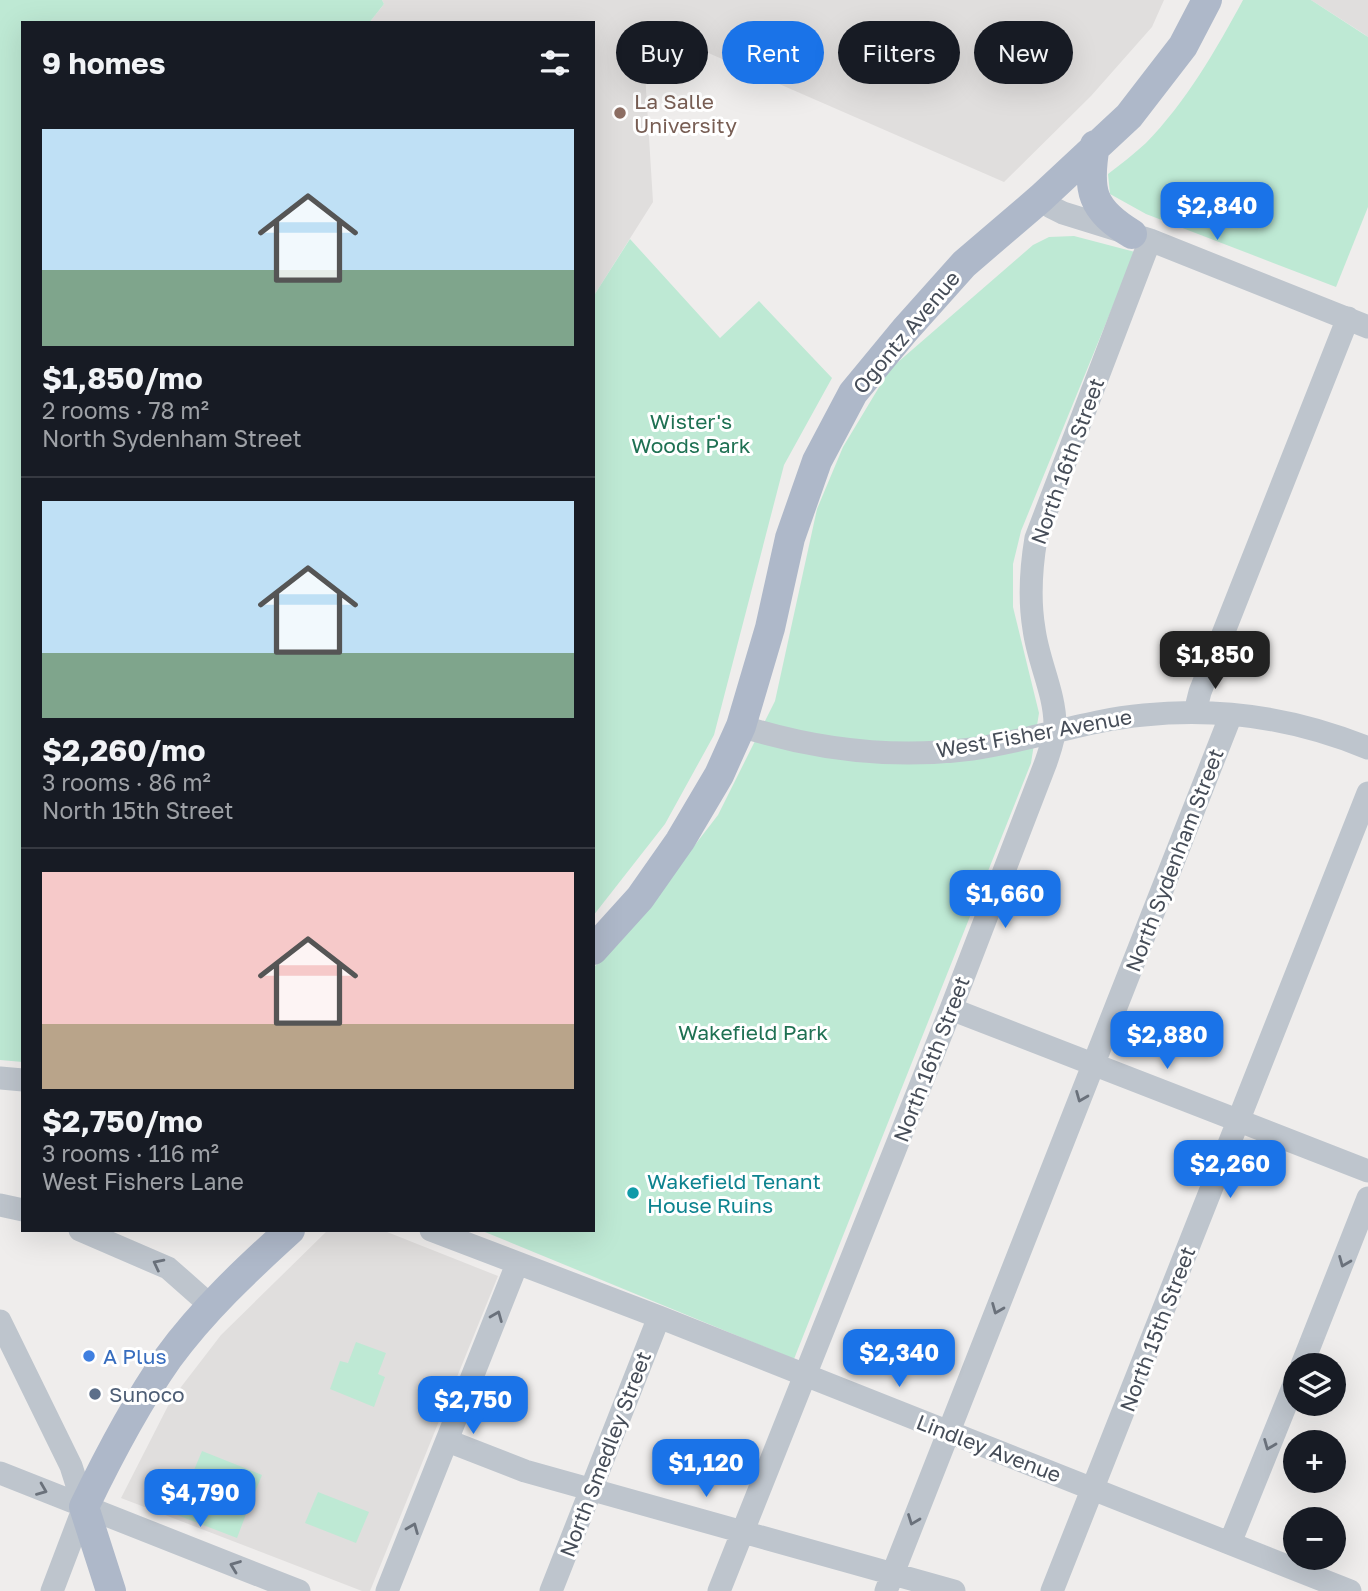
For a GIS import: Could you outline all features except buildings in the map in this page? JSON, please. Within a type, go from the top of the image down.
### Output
[{"type":"main road","name":"Ogontz Avenue","points":[[595,948],[640,898],[680,841],[719,775],[741,726],[770,628],[790,538],[817,461],[853,393],[964,264],[1041,198],[1129,116],[1183,46],[1207,0]]},
{"type":"main road","points":[[1095,145],[1090,188],[1093,198],[1099,208],[1115,223],[1141,237]]},
{"type":"main road","points":[[111,1591],[84,1507],[137,1405],[169,1358],[232,1283],[288,1232]]},
{"type":"street","points":[[1041,198],[1063,213],[1141,237],[1358,323],[1200,692],[1195,712]]},
{"type":"street","name":"North 16th Street","points":[[719,1591],[951,1009],[1046,762],[1054,733],[1054,710],[1034,631],[1032,560],[1036,538],[1141,237]]},
{"type":"street","name":"West Fisher Avenue","points":[[741,726],[817,746],[885,753],[971,749],[1142,715],[1195,712],[1304,726],[1368,748]]},
{"type":"street","name":"North Sydenham Street","points":[[889,1582],[1231,715]]},
{"type":"street","name":"North 15th Street","points":[[1052,1591],[1368,793]]},
{"type":"street","points":[[951,1009],[1368,1171]]},
{"type":"street","points":[[0,1078],[21,1080]]},
{"type":"street","points":[[1307,1353],[1368,1198]]},
{"type":"street","points":[[0,1205],[21,1209]]},
{"type":"street","points":[[85,1232],[168,1268],[211,1306]]},
{"type":"street","name":"Lindley Avenue","points":[[436,1232],[659,1317],[1350,1591]]},
{"type":"street","points":[[387,1591],[517,1264]]},
{"type":"street","name":"North Smedley Street","points":[[551,1591],[659,1317]]},
{"type":"street","points":[[2,1330],[71,1466],[84,1507],[52,1591]]},
{"type":"street","points":[[1230,1543],[1283,1412]]},
{"type":"street","points":[[448,1441],[525,1471],[742,1532],[889,1582],[954,1591]]},
{"type":"street","points":[[0,1473],[299,1591]]},
{"type":"shaded area","points":[[382,0],[1164,0],[1152,27],[1091,96],[1004,182],[779,84],[824,84],[824,21],[722,21],[722,59],[708,53],[708,21],[616,21],[616,84],[646,84],[653,202],[595,294],[595,21],[371,21],[384,4]]},
{"type":"shaded area","points":[[1311,0],[1368,0],[1368,37],[1364,34]]},
{"type":"shaded area","points":[[326,1232],[387,1232],[498,1276],[370,1591],[362,1591],[121,1498],[171,1400],[221,1335]]},
{"type":"green space","points":[[0,0],[382,0],[384,4],[371,21],[21,21],[21,1062],[0,1060]]},
{"type":"green space","points":[[1243,0],[1311,0],[1368,37],[1368,207],[1336,287],[1146,214],[1110,194],[1108,174],[1161,127],[1211,56]]},
{"type":"green space","name":"Wakefield Park","points":[[1074,236],[1135,252],[1021,531],[1013,564],[1013,607],[1039,713],[1031,763],[794,1359],[485,1232],[595,1232],[595,966],[620,942],[718,815],[775,701],[817,509],[843,447],[890,369],[1033,245],[1049,237]]},
{"type":"green space","name":"Wister's Woods Park","points":[[630,239],[720,338],[759,301],[832,378],[784,465],[714,735],[665,824],[595,913],[595,294]]},
{"type":"green space","points":[[356,1342],[386,1353],[378,1374],[385,1377],[374,1407],[330,1389],[340,1361],[348,1363]]},
{"type":"green space","points":[[202,1451],[262,1475],[249,1507],[189,1482]]},
{"type":"green space","points":[[188,1485],[248,1509],[237,1538],[177,1515]]},
{"type":"green space","points":[[318,1492],[369,1512],[356,1543],[305,1523]]},
{"type":"place","name":"La Salle University","points":[[620,113]]},
{"type":"place","name":"Wakefield Tenant House Ruins","points":[[633,1193]]},
{"type":"place","name":"A Plus","points":[[89,1356]]},
{"type":"place","name":"Sunoco","points":[[95,1394]]}]
